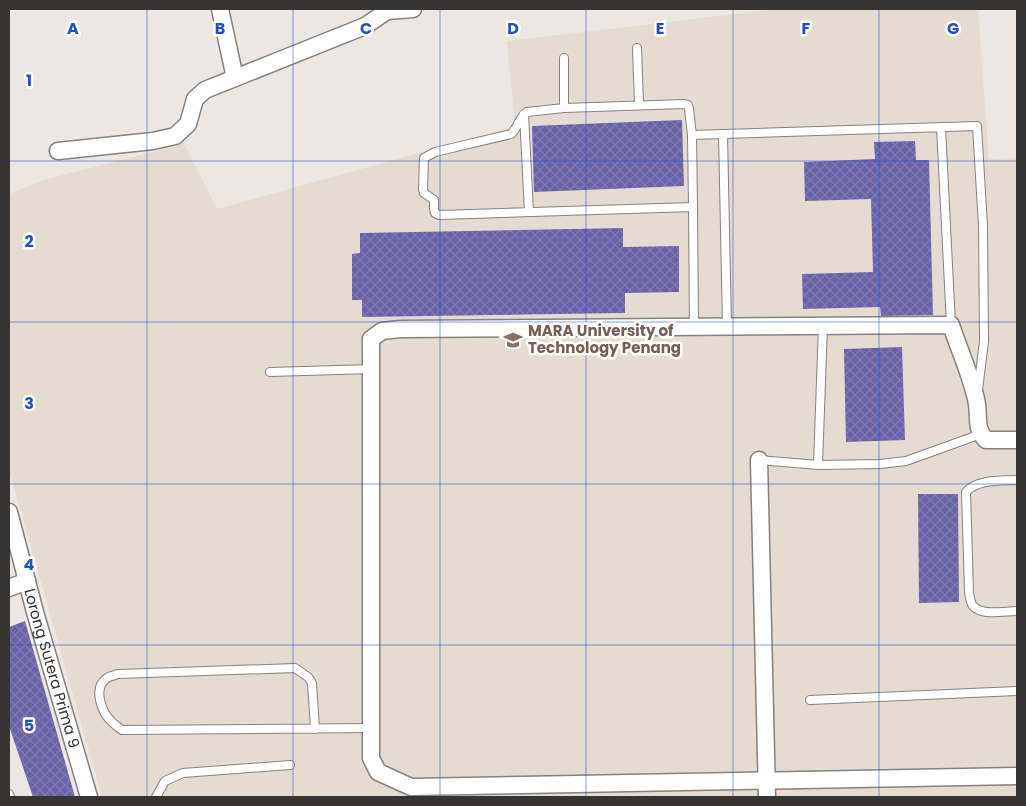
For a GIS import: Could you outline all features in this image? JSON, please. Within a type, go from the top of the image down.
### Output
[{"type":"street","points":[[220,9],[235,78]]},
{"type":"street","points":[[58,152],[153,141],[175,136],[188,124],[195,99],[205,90],[365,26],[386,10],[413,9]]},
{"type":"street","points":[[1017,440],[986,440],[980,434],[977,400],[951,325],[400,329],[382,332],[371,339],[371,758],[378,772],[409,790],[1017,776]]},
{"type":"street","points":[[759,460],[767,797]]},
{"type":"street","name":"Lorong Sutera Prima 9","points":[[9,512],[89,797]]},
{"type":"street","points":[[9,588],[27,581]]},
{"type":"lane","points":[[637,48],[639,104]]},
{"type":"lane","points":[[564,58],[564,108]]},
{"type":"lane","points":[[524,113],[564,108],[639,104],[688,105],[692,135],[694,326]]},
{"type":"lane","points":[[524,113],[515,131],[511,134],[435,152],[424,158],[423,189],[424,193],[433,197],[435,213],[439,215],[692,208]]},
{"type":"lane","points":[[524,113],[529,212]]},
{"type":"lane","points":[[692,135],[977,126],[983,226],[984,341],[977,400]]},
{"type":"lane","points":[[941,127],[951,325]]},
{"type":"lane","points":[[723,134],[727,326]]},
{"type":"lane","points":[[818,465],[823,325]]},
{"type":"lane","points":[[270,372],[372,369]]},
{"type":"lane","points":[[759,460],[818,465],[880,464],[906,461],[980,434]]},
{"type":"lane","points":[[1017,480],[982,483],[970,487],[966,492],[969,592],[971,603],[974,607],[986,612],[1017,611]]},
{"type":"lane","points":[[315,730],[312,683],[308,676],[294,668],[118,674],[106,679],[100,688],[99,697],[106,714],[111,722],[122,730],[315,730],[372,728]]},
{"type":"lane","points":[[810,700],[1017,691]]},
{"type":"lane","points":[[156,797],[165,781],[183,773],[290,765]]},
{"type":"shaded area","name":"MARA University of Technology Penang","points":[[777,9],[978,9],[989,159],[1017,158],[1017,797],[102,797],[9,470],[9,194],[43,180],[184,144],[217,209],[515,126],[507,41]]},
{"type":"building","points":[[682,120],[684,186],[534,192],[532,126]]},
{"type":"building","points":[[915,141],[916,160],[929,160],[933,315],[881,316],[880,307],[803,309],[802,274],[873,272],[871,199],[805,201],[804,162],[875,159],[874,142]]},
{"type":"building","points":[[623,228],[623,247],[679,246],[679,292],[625,293],[625,313],[362,317],[362,300],[352,300],[352,254],[360,253],[360,233]]},
{"type":"building","points":[[902,347],[905,440],[846,442],[844,349]]},
{"type":"building","points":[[918,494],[958,494],[959,602],[919,603]]},
{"type":"building","points":[[25,621],[75,797],[33,797],[9,726],[9,627]]},
{"type":"place","name":"MARA University of Technology Penang","points":[[513,340]]}]
